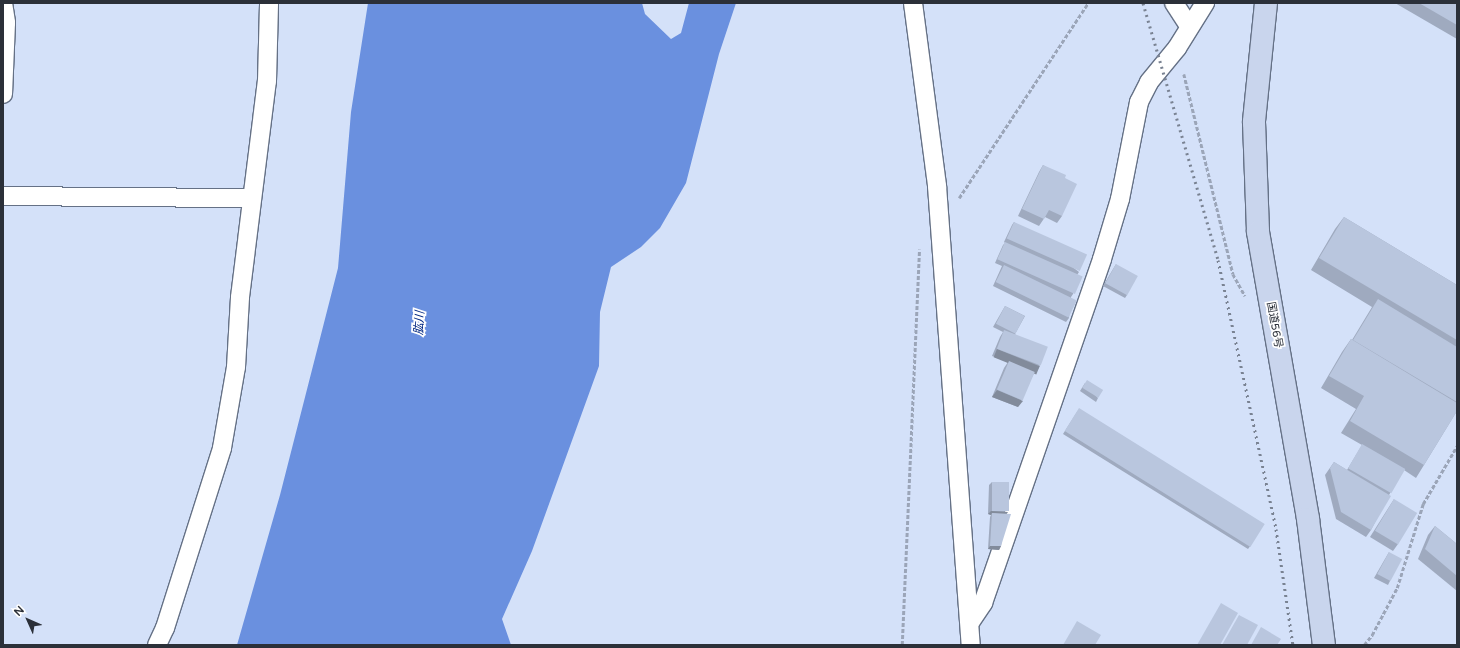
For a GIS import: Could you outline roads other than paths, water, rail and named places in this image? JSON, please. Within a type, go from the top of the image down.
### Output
[{"type":"highway","name":"国道56号","points":[[1266,3],[1254,122],[1258,232],[1308,519],[1324,645]]},
{"type":"street","points":[[3,3],[6,23],[3,94]]},
{"type":"street","points":[[157,645],[165,628],[222,448],[236,367],[240,298],[251,198],[267,81],[269,3]]},
{"type":"street","points":[[1174,3],[1189,26]]},
{"type":"street","points":[[971,621],[984,603],[1102,259],[1120,199],[1139,102],[1157,71],[1177,48],[1189,26],[1205,3]]},
{"type":"street","points":[[915,7],[940,227],[971,621],[971,645]]},
{"type":"street","points":[[3,196],[251,198]]},
{"type":"water","name":"肱川","points":[[368,3],[642,3],[645,14],[671,39],[681,33],[689,3],[736,3],[719,54],[686,183],[660,228],[641,247],[611,267],[600,312],[599,366],[532,551],[502,619],[511,645],[237,645],[280,495],[338,268],[351,112]]},
{"type":"railway","points":[[1143,3],[1218,260],[1276,529],[1293,645]]}]
